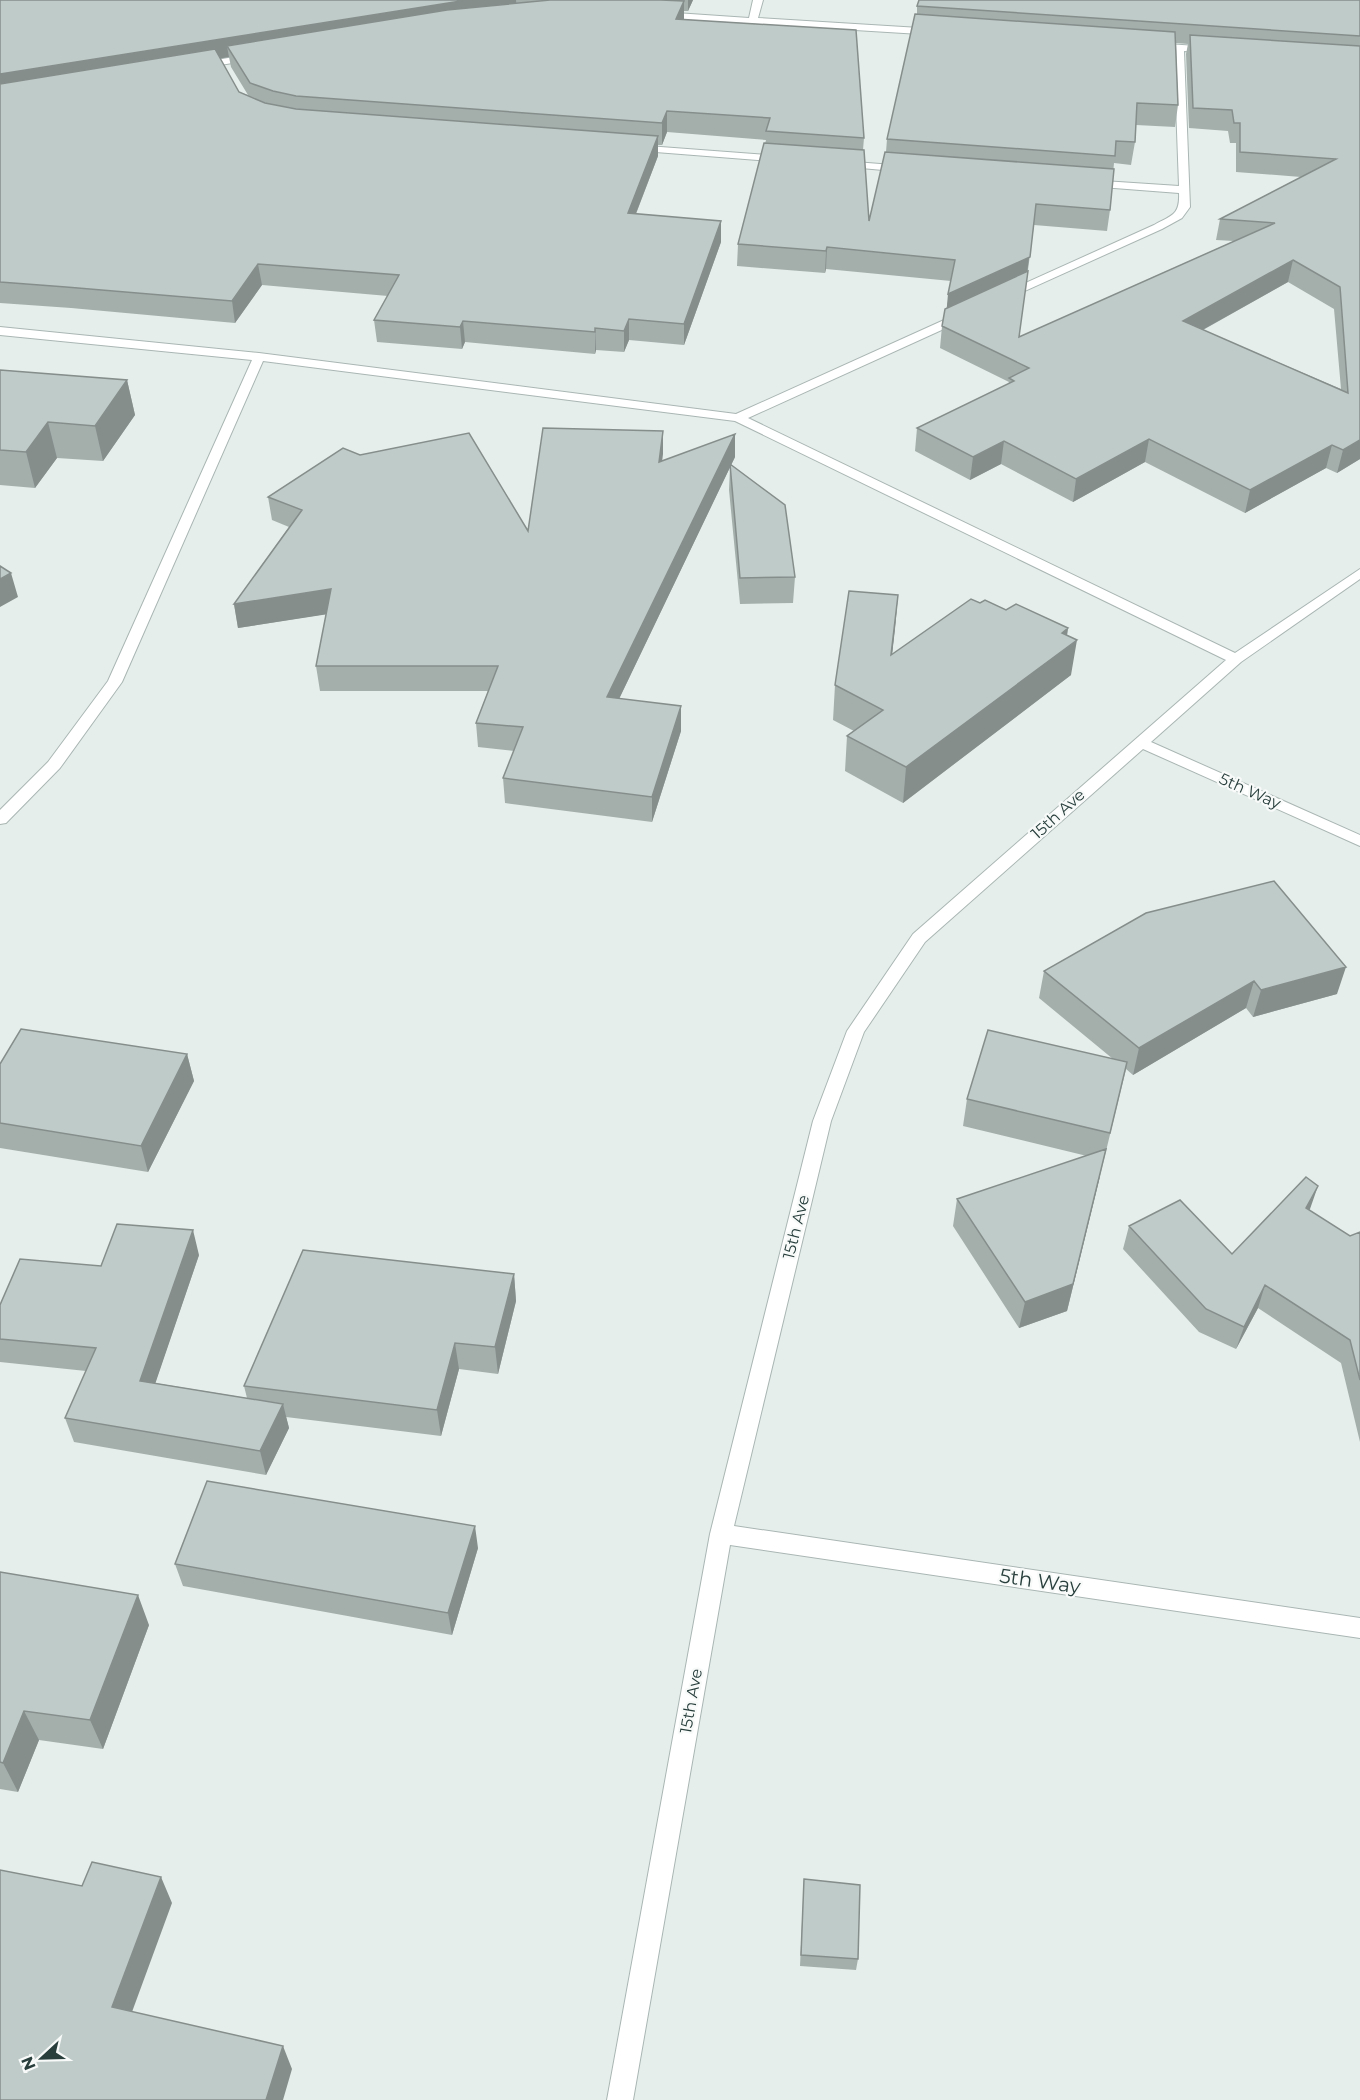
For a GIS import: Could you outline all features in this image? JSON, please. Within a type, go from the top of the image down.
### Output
[{"type":"street","points":[[753,19],[758,0]]},
{"type":"street","points":[[650,15],[753,19],[942,32]]},
{"type":"street","points":[[1144,45],[1224,51]]},
{"type":"street","points":[[996,300],[1178,216],[1185,207],[1179,48]]},
{"type":"street","points":[[186,68],[224,67],[268,55]]},
{"type":"street","points":[[618,147],[795,160]]},
{"type":"street","points":[[831,163],[913,169]]},
{"type":"street","points":[[1079,182],[1185,190]]},
{"type":"street","points":[[738,418],[975,310]]},
{"type":"street","points":[[0,331],[259,357],[738,418],[1236,660]]},
{"type":"street","points":[[0,819],[54,765],[115,682],[259,357]]},
{"type":"street","name":"15th Ave","points":[[620,2100],[721,1534],[822,1121],[856,1031],[919,938],[1139,742],[1236,660],[1360,573]]},
{"type":"street","name":"5th Way","points":[[1139,742],[1360,841]]},
{"type":"street","name":"5th Way","points":[[721,1534],[1360,1628]]},
{"type":"building","points":[[0,0],[467,0],[0,74]]},
{"type":"building","points":[[550,0],[684,1],[676,19],[856,30],[864,138],[766,131],[770,118],[667,111],[662,123],[296,96],[250,83],[227,46],[447,10]]},
{"type":"building","points":[[919,0],[1360,0],[1360,36],[917,6]]},
{"type":"building","points":[[915,14],[1175,32],[1178,105],[1137,103],[1135,142],[1116,141],[1115,156],[887,139]]},
{"type":"building","points":[[1190,35],[1360,46],[1360,440],[1343,450],[1332,445],[1250,490],[1149,439],[1076,479],[1004,441],[973,457],[917,428],[1014,381],[1009,378],[1029,368],[942,326],[945,309],[1028,271],[1019,337],[1275,223],[1220,219],[1336,159],[1240,152],[1240,123],[1234,123],[1232,110],[1193,108]],"holes":[[[1293,260],[1340,287],[1348,393],[1183,321]]]},
{"type":"building","points":[[215,49],[239,92],[265,103],[296,109],[658,136],[628,213],[721,221],[684,324],[629,319],[624,331],[595,328],[595,332],[463,321],[460,327],[374,320],[399,275],[258,264],[232,301],[0,282],[0,84]]},
{"type":"building","points":[[764,143],[864,150],[869,221],[885,152],[1114,169],[1110,210],[1036,204],[1030,257],[948,294],[955,260],[827,247],[826,251],[738,244]]},
{"type":"building","points":[[0,370],[127,380],[95,426],[48,422],[26,452],[0,450]]},
{"type":"building","points":[[543,428],[663,431],[659,462],[735,434],[607,697],[681,706],[652,797],[503,778],[523,727],[476,723],[498,666],[316,666],[331,589],[234,604],[302,510],[268,497],[343,448],[360,455],[469,433],[528,531]]},
{"type":"building","points":[[730,464],[785,505],[795,577],[740,578]]},
{"type":"building","points":[[0,566],[11,573],[0,579]]},
{"type":"building","points":[[849,591],[898,595],[891,655],[971,599],[980,603],[985,600],[1006,610],[1016,604],[1068,628],[1062,633],[1077,640],[906,767],[847,736],[883,710],[835,685]]},
{"type":"building","points":[[1274,881],[1346,967],[1261,990],[1254,981],[1139,1048],[1044,971],[1146,913]]},
{"type":"building","points":[[21,1029],[187,1054],[141,1146],[0,1123],[0,1064]]},
{"type":"building","points":[[988,1030],[1127,1062],[1110,1133],[967,1099]]},
{"type":"building","points":[[1106,1149],[1073,1284],[1025,1302],[957,1199]]},
{"type":"building","points":[[1306,1177],[1318,1186],[1306,1208],[1350,1236],[1360,1232],[1360,1380],[1350,1340],[1265,1285],[1244,1327],[1206,1309],[1129,1226],[1180,1200],[1232,1254]]},
{"type":"building","points":[[117,1224],[193,1230],[140,1381],[283,1404],[260,1451],[65,1418],[96,1348],[0,1339],[0,1305],[20,1259],[101,1266]]},
{"type":"building","points":[[303,1250],[514,1274],[495,1347],[455,1343],[437,1410],[244,1386]]},
{"type":"building","points":[[207,1481],[475,1526],[448,1613],[175,1564]]},
{"type":"building","points":[[0,1572],[138,1595],[90,1720],[24,1711],[3,1763],[0,1762]]},
{"type":"building","points":[[92,1862],[161,1877],[112,2007],[283,2046],[266,2100],[0,2100],[0,1870],[82,1886]]},
{"type":"building","points":[[804,1879],[860,1885],[858,1959],[801,1955]]}]
